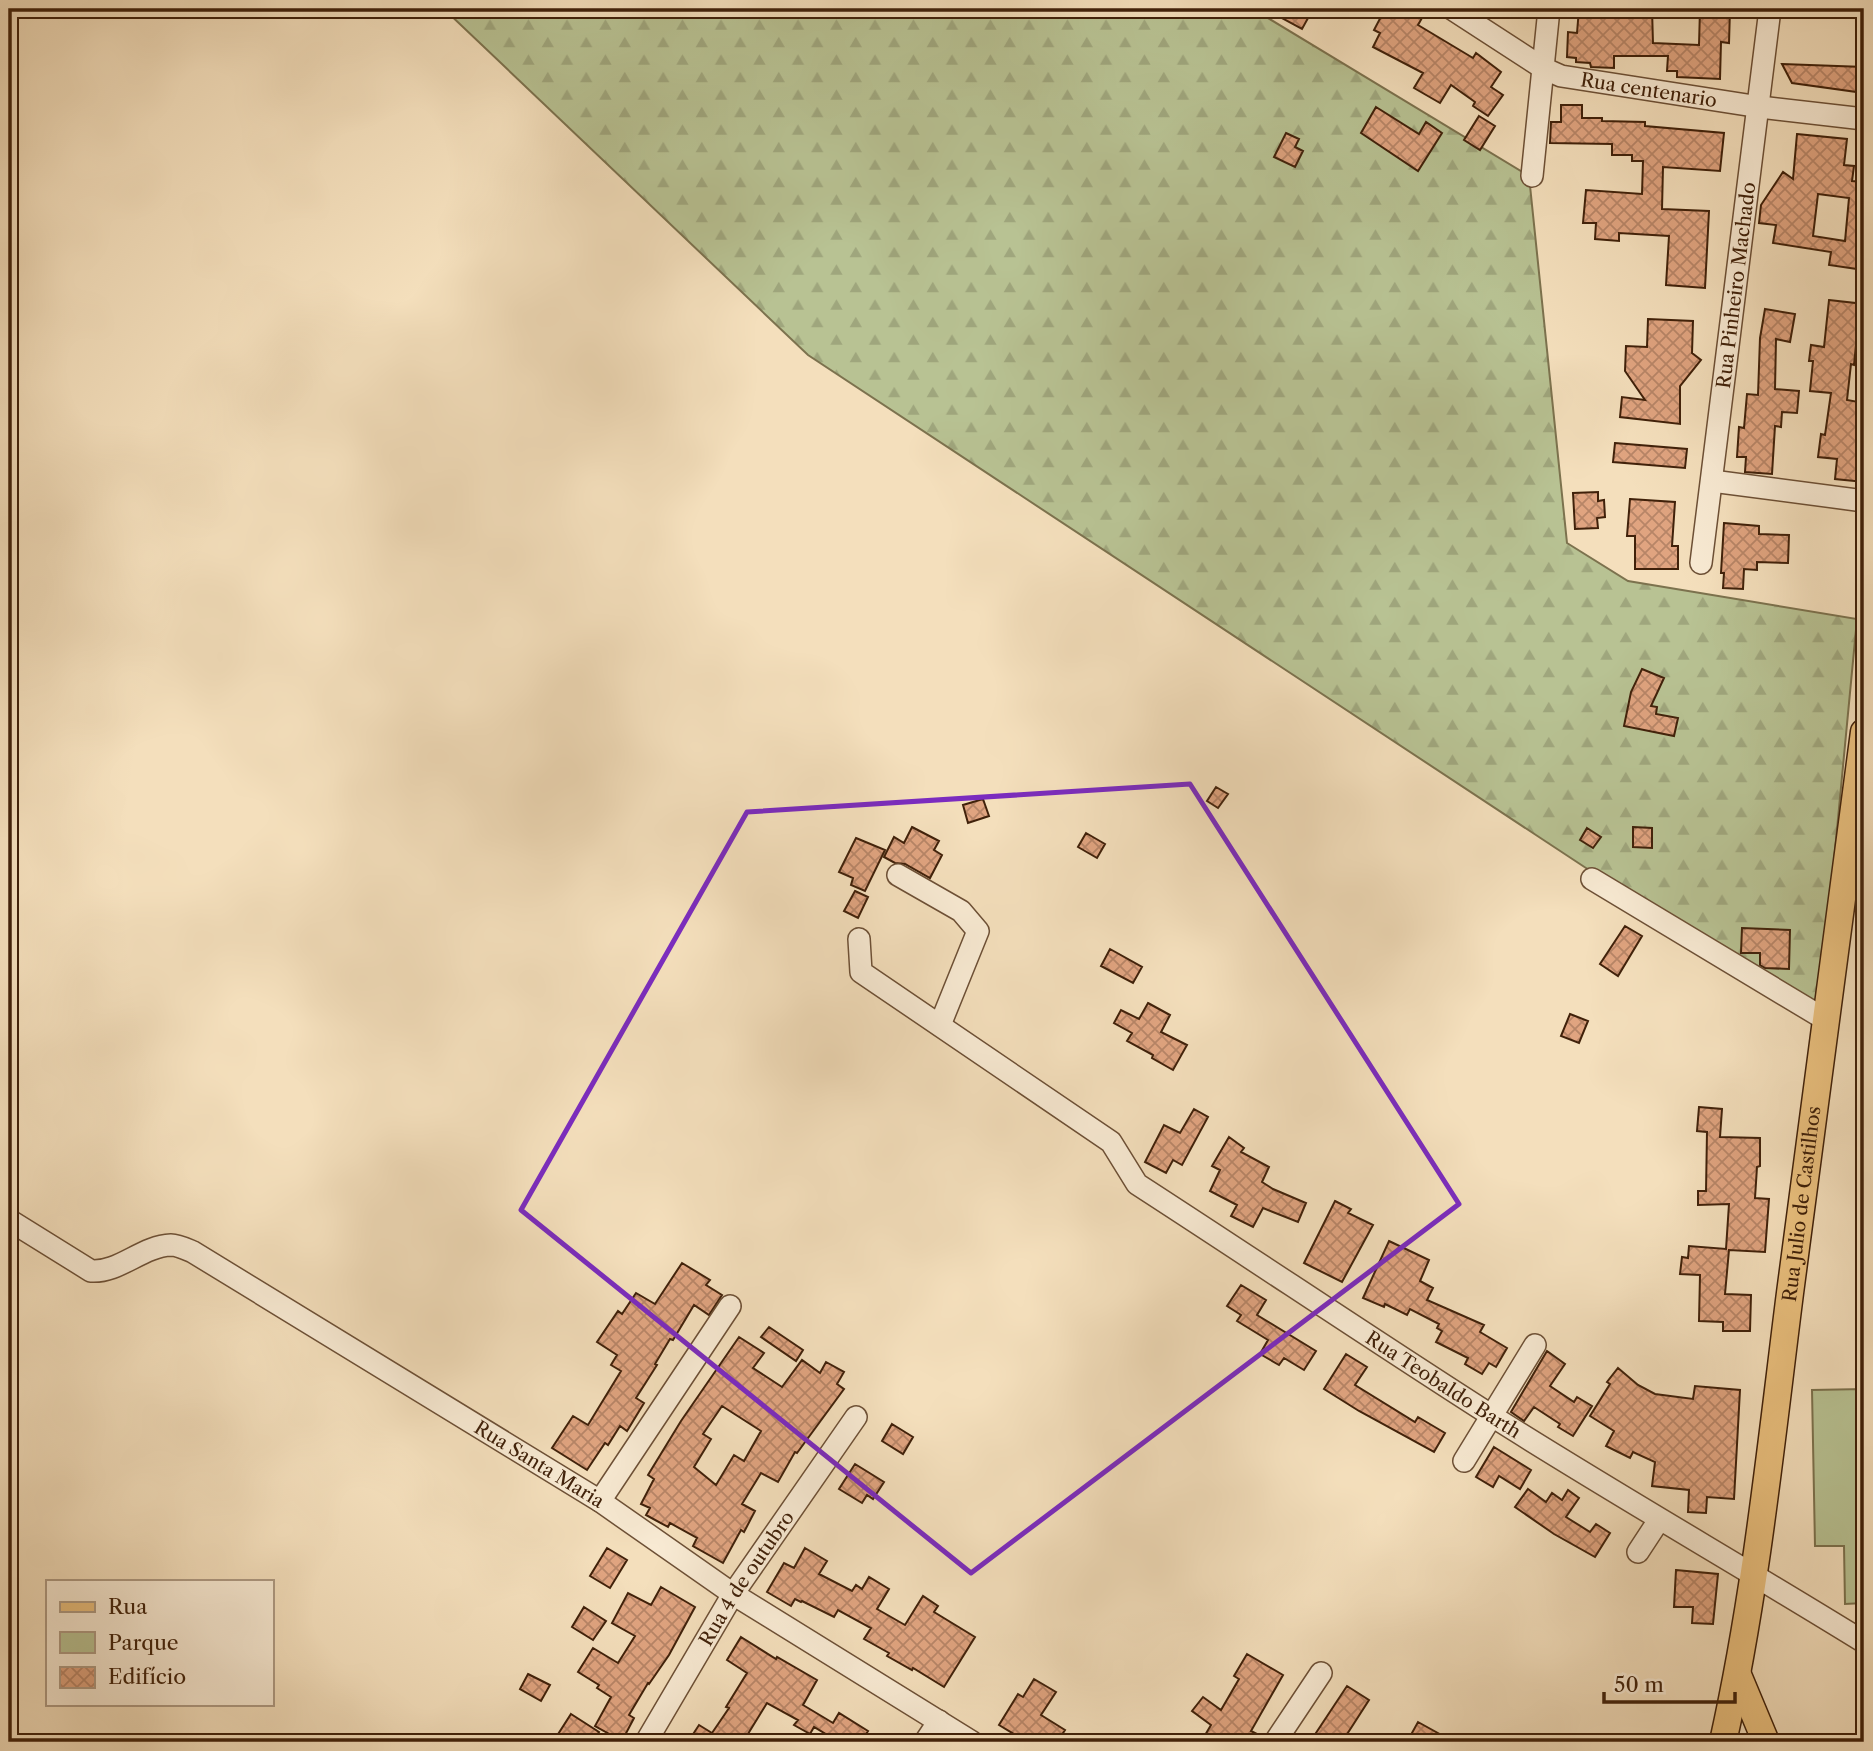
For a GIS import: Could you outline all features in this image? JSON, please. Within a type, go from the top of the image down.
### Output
[{"type":"main road","name":"Rua Julio de Castilhos","points":[[1723,1742],[1738,1675],[1755,1574],[1823,1018],[1864,732]]},
{"type":"main road","name":"Rua Julio de Castilhos","points":[[1737,1742],[1738,1675]]},
{"type":"main road","points":[[1738,1675],[1766,1742]]},
{"type":"street","name":"Rua centenario","points":[[1452,9],[1543,68],[1560,76],[1760,107],[1864,119]]},
{"type":"street","points":[[1532,176],[1549,9]]},
{"type":"street","name":"Rua Pinheiro Machado","points":[[1701,563],[1760,107],[1770,9]]},
{"type":"street","points":[[1712,481],[1864,501]]},
{"type":"street","points":[[859,939],[862,972],[940,1025],[978,931],[961,911],[898,875]]},
{"type":"street","points":[[1591,879],[1823,1018]]},
{"type":"street","name":"Rua Teobaldo Barth","points":[[940,1025],[1111,1142],[1137,1184],[1493,1416],[1864,1642]]},
{"type":"street","name":"Rua Santa Maria","points":[[9,1220],[91,1271],[103,1272],[150,1249],[174,1245],[193,1252],[600,1501],[733,1594],[972,1742]]},
{"type":"street","points":[[600,1501],[730,1306]]},
{"type":"street","points":[[1464,1461],[1535,1345]]},
{"type":"street","name":"Rua 4 de outubro","points":[[646,1742],[733,1594],[856,1417]]},
{"type":"street","points":[[1638,1552],[1660,1520]]},
{"type":"street","points":[[1275,1742],[1321,1673]]},
{"type":"street","points":[[925,1742],[939,1721]]},
{"type":"highlighted area","points":[[1190,784],[1459,1204],[971,1573],[521,1210],[747,812]]},
{"type":"green space","points":[[444,9],[1253,9],[1529,176],[1567,543],[1628,581],[1857,619],[1820,1008],[1589,870],[808,355]]},
{"type":"green space","points":[[1864,1389],[1864,1603],[1845,1604],[1844,1546],[1815,1546],[1812,1390]]},
{"type":"building","points":[[1265,9],[1313,9],[1302,29]]},
{"type":"building","points":[[1385,9],[1406,9],[1422,18],[1418,25],[1473,58],[1476,53],[1501,72],[1491,87],[1503,95],[1488,116],[1473,106],[1475,102],[1451,85],[1440,103],[1414,88],[1423,73],[1373,47],[1380,33],[1374,30]]},
{"type":"building","points":[[1579,9],[1652,9],[1653,43],[1699,45],[1700,9],[1730,9],[1729,43],[1721,42],[1720,79],[1677,77],[1677,71],[1667,71],[1668,56],[1614,56],[1614,68],[1591,67],[1590,63],[1576,62],[1576,58],[1567,57],[1568,32],[1577,33]]},
{"type":"building","points":[[1782,64],[1864,67],[1864,93],[1792,83]]},
{"type":"building","points":[[1561,105],[1582,105],[1582,118],[1645,122],[1645,126],[1724,133],[1720,171],[1663,167],[1662,209],[1709,211],[1705,288],[1666,285],[1669,236],[1619,233],[1619,241],[1595,239],[1596,223],[1583,223],[1586,190],[1642,194],[1643,161],[1632,161],[1632,155],[1612,155],[1612,144],[1550,143],[1551,122],[1561,122]]},
{"type":"building","points":[[1376,107],[1419,134],[1426,122],[1442,133],[1418,171],[1361,133]]},
{"type":"building","points":[[1479,116],[1495,126],[1480,150],[1464,140]]},
{"type":"building","points":[[1286,133],[1299,139],[1295,147],[1303,151],[1295,167],[1274,157]]},
{"type":"building","points":[[1797,134],[1847,139],[1844,165],[1854,166],[1852,181],[1864,182],[1864,270],[1829,265],[1831,252],[1773,243],[1776,225],[1759,223],[1761,205],[1783,172],[1793,179]],"holes":[[[1818,194],[1849,198],[1845,241],[1813,236]]]},
{"type":"building","points":[[1829,300],[1864,304],[1864,334],[1861,346],[1856,345],[1854,365],[1851,364],[1847,400],[1864,403],[1864,482],[1835,479],[1837,459],[1818,457],[1821,434],[1825,435],[1831,393],[1810,391],[1813,361],[1809,361],[1811,345],[1824,347]]},
{"type":"building","points":[[1765,309],[1795,314],[1790,342],[1776,339],[1775,389],[1799,391],[1797,413],[1782,412],[1781,427],[1775,426],[1772,474],[1745,472],[1746,457],[1737,457],[1739,427],[1744,428],[1747,394],[1758,395],[1760,338]]},
{"type":"building","points":[[1648,319],[1693,321],[1692,353],[1701,360],[1680,386],[1680,424],[1620,417],[1622,397],[1645,400],[1625,371],[1626,346],[1647,347]]},
{"type":"building","points":[[1615,443],[1687,449],[1685,468],[1613,462]]},
{"type":"building","points":[[1598,492],[1598,501],[1604,500],[1605,517],[1597,518],[1598,528],[1575,529],[1573,493]]},
{"type":"building","points":[[1630,499],[1675,502],[1672,546],[1678,546],[1678,569],[1635,569],[1635,536],[1627,536]]},
{"type":"building","points":[[1724,523],[1759,526],[1759,534],[1789,535],[1788,563],[1757,562],[1757,570],[1744,569],[1743,589],[1723,588],[1724,573],[1721,573]]},
{"type":"building","points":[[1642,669],[1664,678],[1651,706],[1657,707],[1656,714],[1678,718],[1674,736],[1624,726],[1631,692]]},
{"type":"building","points":[[1216,787],[1228,794],[1218,808],[1207,801]]},
{"type":"building","points":[[983,799],[989,816],[968,823],[963,805]]},
{"type":"building","points":[[912,827],[939,841],[934,850],[942,855],[930,878],[905,864],[895,863],[884,857],[894,837],[904,843]]},
{"type":"building","points":[[1633,827],[1652,828],[1652,848],[1633,847]]},
{"type":"building","points":[[1587,828],[1601,837],[1593,848],[1580,840]]},
{"type":"building","points":[[1086,833],[1105,844],[1097,858],[1078,847]]},
{"type":"building","points":[[856,838],[885,850],[865,891],[851,885],[853,878],[839,872]]},
{"type":"building","points":[[855,891],[868,897],[858,918],[844,911]]},
{"type":"building","points":[[1625,926],[1642,936],[1618,976],[1600,964]]},
{"type":"building","points":[[1742,928],[1790,930],[1789,969],[1765,968],[1760,965],[1760,953],[1741,953]]},
{"type":"building","points":[[1110,949],[1142,967],[1133,983],[1101,966]]},
{"type":"building","points":[[1148,1003],[1170,1015],[1161,1032],[1187,1045],[1173,1070],[1127,1041],[1132,1033],[1114,1023],[1121,1010],[1139,1019]]},
{"type":"building","points":[[1570,1014],[1588,1021],[1579,1043],[1561,1036]]},
{"type":"building","points":[[1699,1107],[1722,1109],[1720,1137],[1760,1138],[1760,1166],[1757,1167],[1755,1198],[1769,1199],[1765,1252],[1729,1250],[1725,1294],[1751,1295],[1750,1331],[1723,1331],[1723,1322],[1699,1321],[1700,1275],[1680,1274],[1682,1257],[1688,1258],[1689,1246],[1726,1249],[1729,1204],[1698,1205],[1698,1191],[1706,1191],[1707,1132],[1697,1131]]},
{"type":"building","points":[[1194,1109],[1208,1117],[1182,1165],[1173,1160],[1166,1173],[1145,1162],[1164,1125],[1180,1133]]},
{"type":"building","points":[[1229,1137],[1244,1148],[1241,1152],[1269,1167],[1262,1182],[1306,1203],[1298,1222],[1263,1208],[1253,1227],[1231,1216],[1237,1205],[1210,1191],[1220,1170],[1212,1166]]},
{"type":"building","points":[[1335,1201],[1351,1209],[1348,1213],[1373,1225],[1342,1282],[1304,1263]]},
{"type":"building","points":[[1389,1241],[1429,1260],[1420,1281],[1433,1288],[1427,1300],[1484,1325],[1480,1332],[1507,1348],[1496,1367],[1489,1363],[1482,1374],[1465,1364],[1468,1358],[1436,1342],[1442,1331],[1437,1328],[1439,1324],[1410,1309],[1407,1315],[1385,1304],[1384,1307],[1363,1298]]},
{"type":"building","points":[[682,1263],[710,1280],[706,1285],[722,1295],[709,1315],[694,1305],[673,1340],[670,1339],[636,1398],[644,1403],[627,1431],[620,1426],[587,1470],[552,1448],[573,1416],[588,1425],[621,1371],[611,1365],[617,1355],[597,1342],[618,1311],[622,1314],[636,1293],[655,1304]]},
{"type":"building","points":[[1241,1285],[1266,1300],[1257,1315],[1316,1351],[1304,1370],[1284,1358],[1279,1365],[1260,1354],[1268,1340],[1237,1321],[1241,1315],[1227,1306]]},
{"type":"building","points":[[769,1327],[803,1350],[796,1361],[761,1337]]},
{"type":"building","points":[[739,1337],[764,1353],[753,1368],[782,1387],[802,1360],[820,1373],[826,1362],[844,1372],[837,1384],[844,1389],[797,1453],[795,1452],[778,1482],[761,1473],[742,1504],[755,1511],[723,1563],[693,1546],[697,1538],[670,1523],[668,1527],[646,1515],[650,1508],[641,1504],[654,1479],[648,1475],[681,1421]],"holes":[[[722,1406],[761,1431],[744,1461],[734,1455],[716,1485],[694,1467],[711,1439],[703,1434]]]},
{"type":"building","points":[[1547,1351],[1565,1364],[1550,1386],[1574,1402],[1577,1397],[1592,1406],[1573,1436],[1534,1407],[1524,1421],[1511,1412]]},
{"type":"building","points":[[1346,1354],[1367,1367],[1355,1385],[1415,1422],[1418,1417],[1445,1433],[1434,1452],[1324,1389]]},
{"type":"building","points":[[1618,1368],[1638,1385],[1655,1394],[1693,1399],[1695,1386],[1740,1390],[1734,1499],[1707,1497],[1706,1513],[1688,1512],[1689,1490],[1652,1486],[1655,1462],[1633,1452],[1630,1458],[1606,1446],[1614,1431],[1590,1416],[1610,1384],[1607,1382]]},
{"type":"building","points":[[892,1424],[913,1437],[903,1454],[882,1441]]},
{"type":"building","points":[[1494,1447],[1531,1470],[1520,1489],[1499,1476],[1493,1487],[1476,1477]]},
{"type":"building","points":[[855,1464],[884,1482],[873,1499],[867,1495],[862,1503],[839,1489]]},
{"type":"building","points":[[1528,1489],[1546,1502],[1552,1493],[1562,1500],[1568,1490],[1579,1498],[1566,1517],[1590,1532],[1596,1524],[1610,1533],[1595,1557],[1554,1534],[1515,1507]]},
{"type":"building","points":[[607,1548],[627,1560],[610,1588],[590,1576]]},
{"type":"building","points":[[805,1548],[827,1561],[819,1574],[852,1591],[856,1585],[862,1589],[869,1577],[889,1589],[877,1609],[905,1625],[923,1596],[938,1606],[934,1612],[975,1637],[944,1687],[887,1656],[889,1653],[864,1639],[871,1628],[838,1610],[834,1617],[795,1599],[791,1606],[767,1592],[784,1563],[794,1568]]},
{"type":"building","points":[[1676,1570],[1718,1574],[1713,1624],[1692,1623],[1693,1607],[1674,1607]]},
{"type":"building","points":[[661,1587],[695,1607],[669,1655],[629,1715],[634,1718],[622,1741],[595,1726],[611,1697],[597,1688],[599,1685],[578,1672],[593,1648],[618,1663],[635,1636],[612,1623],[628,1593],[651,1605]]},
{"type":"building","points":[[584,1607],[606,1621],[593,1640],[572,1627]]},
{"type":"building","points":[[741,1637],[817,1680],[803,1705],[833,1723],[839,1713],[868,1731],[861,1742],[839,1742],[814,1727],[810,1734],[794,1725],[798,1720],[767,1703],[743,1742],[688,1742],[699,1725],[712,1733],[747,1673],[727,1660]]},
{"type":"building","points":[[1247,1654],[1283,1675],[1251,1731],[1263,1737],[1262,1742],[1201,1742],[1211,1725],[1192,1711],[1203,1697],[1221,1710],[1239,1679],[1234,1676]]},
{"type":"building","points":[[528,1674],[550,1685],[541,1701],[520,1689]]},
{"type":"building","points":[[1034,1679],[1056,1692],[1041,1715],[1065,1730],[1057,1742],[1027,1742],[999,1725],[1018,1694],[1023,1697]]},
{"type":"building","points":[[1347,1686],[1369,1700],[1342,1742],[1310,1742]]},
{"type":"building","points":[[571,1714],[599,1732],[593,1742],[553,1742]]},
{"type":"building","points":[[1418,1722],[1454,1742],[1407,1742]]}]
